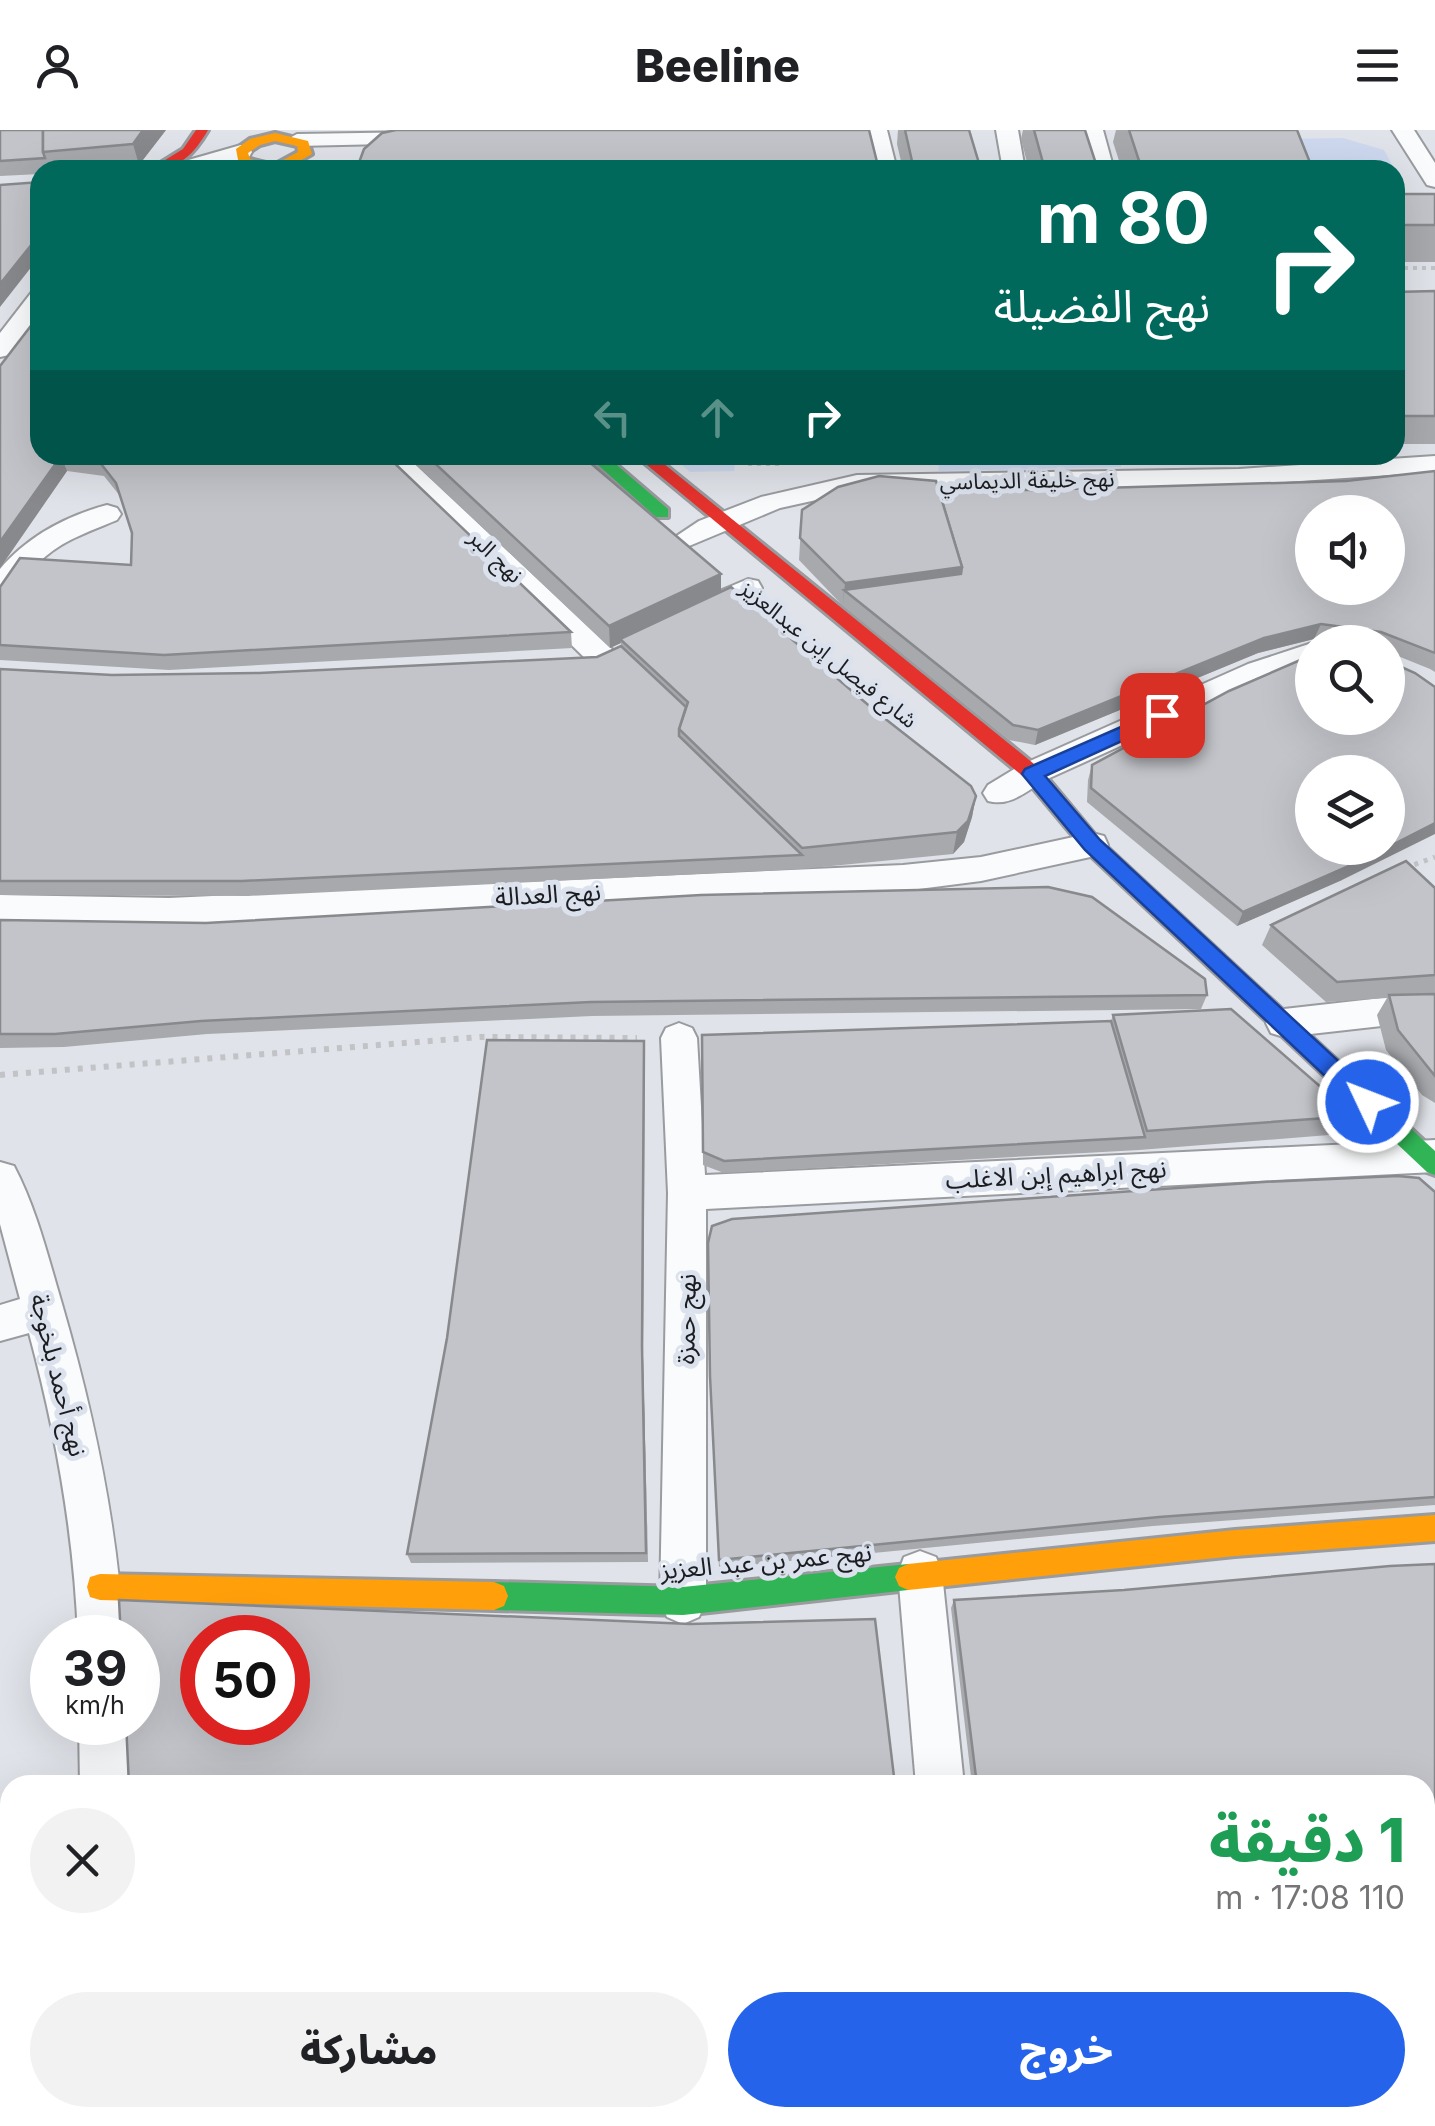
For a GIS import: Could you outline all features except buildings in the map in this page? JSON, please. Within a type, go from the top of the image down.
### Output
[{"type":"main road","points":[[174,160],[188,152],[202,130]]},
{"type":"main road","points":[[216,130],[250,160]]},
{"type":"main road","points":[[366,160],[424,138]]},
{"type":"main road","points":[[252,160],[254,142],[296,149]]},
{"type":"main road","points":[[607,465],[696,543]]},
{"type":"main road","name":"شارع فيصل إبن عبدالعزيز","points":[[655,465],[1032,774],[1085,838],[1431,1159]]},
{"type":"main road","name":"شارع فيصل إبن عبدالعزيز","points":[[992,787],[1085,838]]},
{"type":"main road","name":"نهج عمر بن عبد العزيز","points":[[100,1587],[682,1600],[920,1574],[1435,1528]]},
{"type":"street","points":[[876,130],[884,160]]},
{"type":"street","points":[[1006,130],[1012,160]]},
{"type":"street","points":[[1092,130],[1100,160]]},
{"type":"street","points":[[1404,130],[1435,180]]},
{"type":"street","points":[[296,149],[424,138]]},
{"type":"street","points":[[0,350],[30,311]]},
{"type":"street","name":"نهج خليفة الديماسي","points":[[1405,464],[1435,464]]},
{"type":"street","name":"نهج البر","points":[[400,465],[602,657]]},
{"type":"street","name":"نهج خليفة الديماسي","points":[[696,543],[722,521],[798,494],[858,483],[1239,477],[1336,465]]},
{"type":"street","points":[[0,589],[19,561],[37,546],[107,514]]},
{"type":"street","points":[[667,626],[748,588]]},
{"type":"street","points":[[564,659],[602,657],[634,642]]},
{"type":"street","points":[[992,787],[1032,774],[1259,671],[1295,659]]},
{"type":"street","name":"نهج العدالة","points":[[0,908],[169,912],[903,878],[981,868],[1085,838]]},
{"type":"street","points":[[1284,1023],[1435,1006]]},
{"type":"street","name":"نهج حمزة","points":[[679,1038],[687,1192],[682,1600]]},
{"type":"street","name":"نهج ابراهيم إبن الاغلب","points":[[687,1192],[1431,1159]]},
{"type":"street","name":"نهج أحمد بلخوجة","points":[[0,1178],[14,1205],[76,1428],[101,1615]]},
{"type":"street","points":[[0,1322],[44,1310]]},
{"type":"street","points":[[920,1574],[939,1775]]},
{"type":"street","points":[[103,1745],[104,1775]]},
{"type":"path","points":[[1405,268],[1435,268]]},
{"type":"path","points":[[1390,874],[1435,857]]},
{"type":"path","points":[[0,1075],[480,1038],[679,1038]]},
{"type":"shaded area","points":[[1343,138],[1384,150],[1390,160],[1284,160],[1276,139]]},
{"type":"shaded area","points":[[682,465],[735,465],[734,471],[690,472]]},
{"type":"shaded area","points":[[939,465],[1121,465],[1121,467],[939,471]]},
{"type":"traffic: fast","points":[[607,465],[662,513]]},
{"type":"traffic: fast","points":[[1216,961],[1435,1165]]},
{"type":"traffic: fast","points":[[494,1596],[683,1601],[908,1577]]},
{"type":"traffic: slow","points":[[275,137],[303,144],[305,154],[293,160]]},
{"type":"traffic: slow","points":[[243,160],[241,152],[255,142],[275,137]]},
{"type":"traffic: slow","points":[[908,1577],[1235,1543],[1435,1528]]},
{"type":"traffic: slow","points":[[100,1587],[494,1596]]},
{"type":"traffic: jam","points":[[174,160],[188,152],[202,130]]},
{"type":"traffic: jam","points":[[655,465],[1032,773],[1092,845],[1216,961]]},
{"type":"route","points":[[1162,715],[1032,774],[1092,845],[1368,1102]]}]
